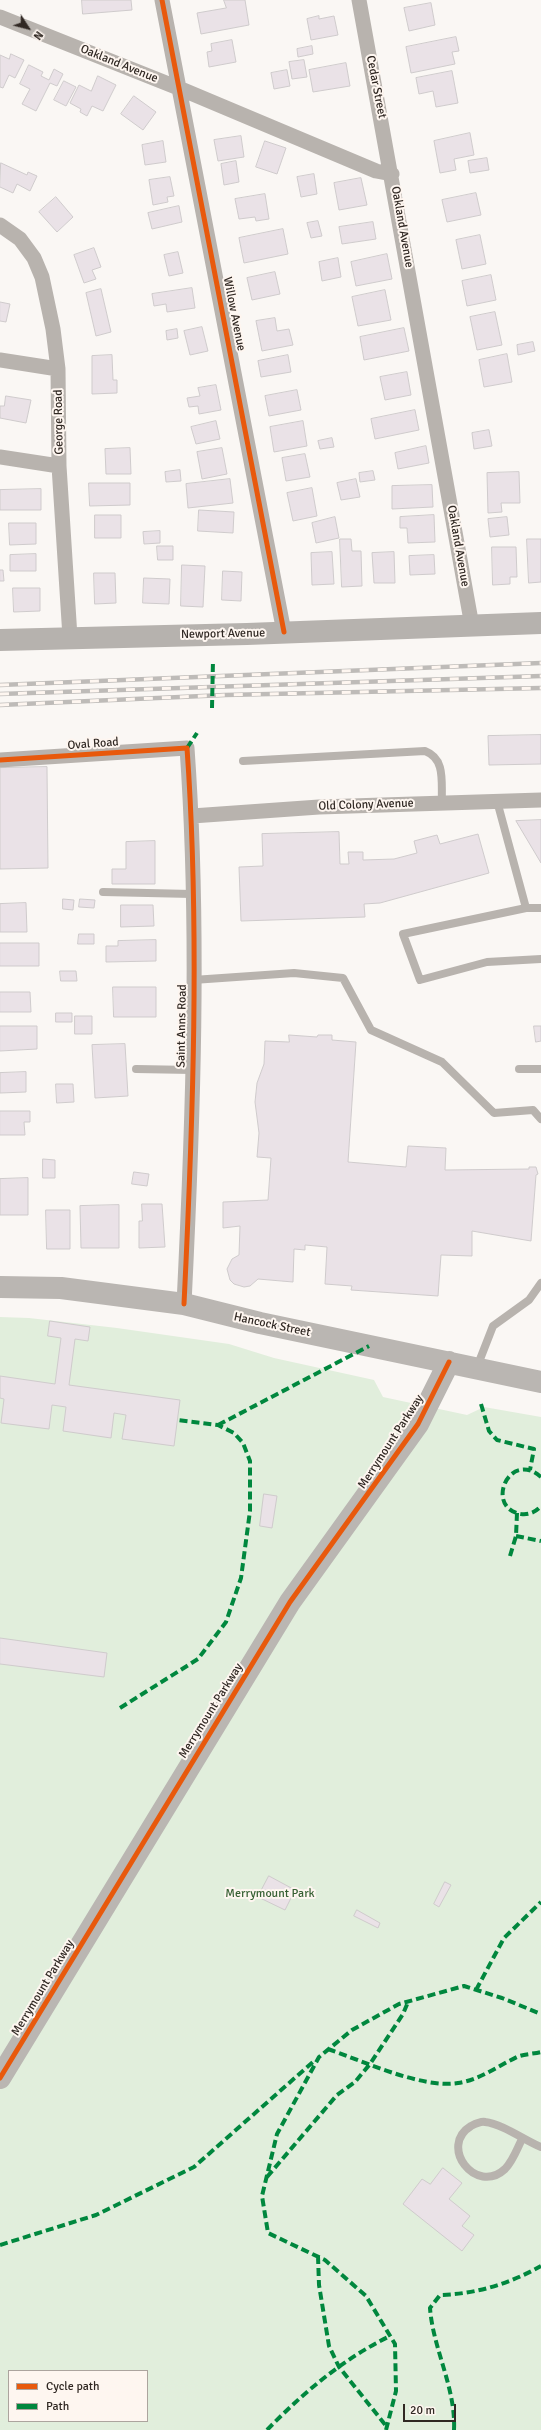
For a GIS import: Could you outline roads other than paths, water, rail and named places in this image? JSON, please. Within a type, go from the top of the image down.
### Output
[{"type":"main road","name":"Newport Avenue","points":[[0,640],[541,623]]},
{"type":"main road","name":"Hancock Street","points":[[0,1287],[60,1288],[184,1304],[268,1324],[541,1382]]},
{"type":"main road","name":"Merrymount Parkway","points":[[0,2078],[290,1602],[418,1424],[449,1362]]},
{"type":"street","name":"Willow Avenue","points":[[162,0],[181,88],[284,632]]},
{"type":"street","name":"Cedar Street","points":[[360,0],[392,174]]},
{"type":"street","name":"Oakland Avenue","points":[[0,17],[181,88],[376,171],[392,174],[472,626]]},
{"type":"street","name":"George Road","points":[[0,225],[20,239],[38,267],[53,329],[58,369],[59,466],[70,637]]},
{"type":"street","points":[[0,360],[58,369]]},
{"type":"street","points":[[0,457],[59,466]]},
{"type":"street","name":"Oval Road","points":[[0,760],[187,748]]},
{"type":"street","name":"Saint Anns Road","points":[[184,1304],[191,1158],[193,980],[192,816],[187,748]]},
{"type":"street","name":"Old Colony Avenue","points":[[192,816],[319,807],[541,800]]},
{"type":"lane","points":[[243,761],[425,751],[434,755],[439,762],[442,802]]},
{"type":"lane","points":[[496,801],[526,908]]},
{"type":"lane","points":[[103,892],[192,894]]},
{"type":"lane","points":[[541,908],[526,908],[403,934],[420,980],[487,962],[541,959]]},
{"type":"lane","points":[[193,980],[294,973],[343,978],[371,1030],[442,1062],[494,1113],[533,1110],[541,1119]]},
{"type":"lane","points":[[136,1069],[192,1070]]},
{"type":"lane","points":[[519,1069],[541,1069]]},
{"type":"lane","points":[[476,1368],[492,1326],[529,1300],[541,1283]]},
{"type":"lane","points":[[522,2139],[506,2168],[491,2176],[474,2174],[466,2169],[458,2153],[462,2136],[468,2128],[485,2122],[501,2127],[522,2139],[541,2147]]},
{"type":"railway","points":[[0,685],[541,663]]},
{"type":"railway","points":[[0,694],[541,676]]},
{"type":"railway","points":[[0,705],[225,695],[541,688]]},
{"type":"park label","name":"Merrymount Park","points":[[270,1894]]}]
